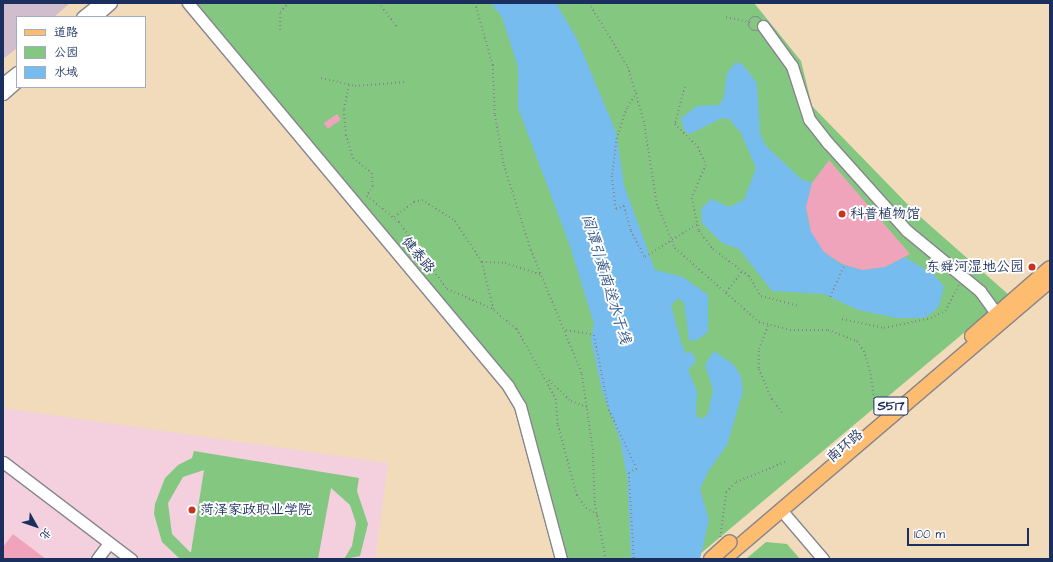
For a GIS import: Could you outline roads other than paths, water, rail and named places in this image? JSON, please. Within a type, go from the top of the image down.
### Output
[{"type":"main road","name":"南环路","points":[[726,550],[1050,268]]},
{"type":"main road","name":"南环路","points":[[711,559],[782,511],[1050,281]]},
{"type":"street","points":[[83,16],[99,3]]},
{"type":"street","points":[[96,16],[111,3]]},
{"type":"street","name":"健泰路","points":[[188,3],[508,386],[520,406],[561,559]]},
{"type":"street","points":[[763,26],[792,66],[809,119],[828,144],[906,230],[963,276],[997,314]]},
{"type":"street","points":[[3,84],[16,73]]},
{"type":"street","points":[[3,94],[16,83]]},
{"type":"street","points":[[4,465],[131,559]]},
{"type":"street","points":[[782,511],[823,559]]},
{"type":"street","points":[[97,559],[109,543]]},
{"type":"water","name":"阎谭引黄南送水干线","points":[[491,3],[556,3],[577,39],[616,132],[624,185],[655,270],[683,277],[708,295],[708,332],[697,340],[689,341],[684,303],[679,298],[671,305],[686,354],[691,351],[696,361],[688,370],[697,391],[696,416],[702,419],[708,414],[713,389],[705,365],[714,351],[734,365],[741,376],[743,391],[727,445],[709,470],[700,489],[709,520],[700,559],[631,559],[627,476],[620,440],[602,391],[591,339],[594,324],[570,246],[518,108],[518,67],[502,17]]},
{"type":"water","points":[[736,62],[744,66],[757,83],[760,134],[766,146],[801,179],[812,183],[806,207],[808,221],[824,252],[841,264],[862,270],[885,267],[905,257],[934,275],[944,287],[939,306],[932,313],[923,318],[897,318],[858,310],[824,294],[772,291],[739,249],[722,243],[702,223],[701,209],[711,199],[729,207],[744,200],[756,168],[741,133],[729,119],[722,118],[690,134],[684,131],[681,118],[697,106],[719,105],[724,97],[727,73]]},
{"type":"place","name":"科普植物馆","points":[[842,214]]},
{"type":"place","name":"东舜河湿地公园","points":[[1032,267]]},
{"type":"place","name":"菏泽家政职业学院","points":[[192,510]]}]
